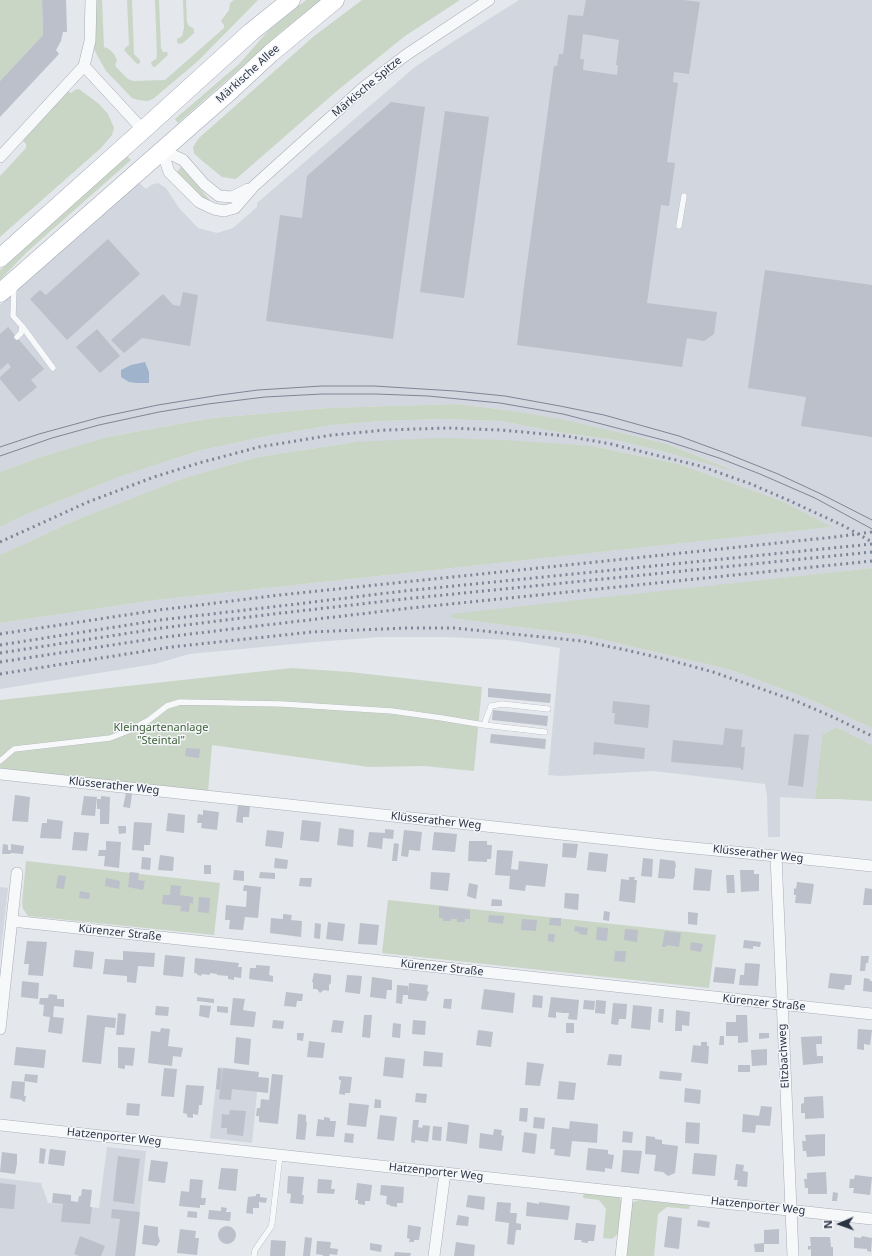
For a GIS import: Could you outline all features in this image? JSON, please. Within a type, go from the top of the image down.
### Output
[{"type":"main road","points":[[0,258],[251,32],[291,0]]},
{"type":"main road","name":"Märkische Allee","points":[[0,293],[230,91],[271,53],[335,0]]},
{"type":"main road","points":[[143,130],[162,150]]},
{"type":"street","points":[[0,157],[84,66],[90,41],[91,0]]},
{"type":"street","name":"Märkische Spitze","points":[[162,150],[169,172],[199,202],[214,209],[224,211],[235,208],[254,186],[364,88],[406,54],[489,0]]},
{"type":"street","points":[[84,66],[143,130]]},
{"type":"street","name":"Märkische Spitze","points":[[162,150],[183,160],[204,184],[220,196],[232,197],[254,186]]},
{"type":"street","name":"Klüsserather Weg","points":[[0,774],[872,866]]},
{"type":"street","name":"Eltzbachweg","points":[[776,856],[793,1256]]},
{"type":"street","points":[[0,1029],[2,992],[17,874]]},
{"type":"street","name":"Kürenzer Straße","points":[[12,921],[872,1014]]},
{"type":"street","name":"Hatzenporter Weg","points":[[0,1125],[872,1219]]},
{"type":"street","points":[[434,1256],[445,1173]]},
{"type":"street","points":[[621,1256],[628,1192]]},
{"type":"lane","points":[[679,226],[684,196]]},
{"type":"lane","points":[[14,281],[13,316],[53,368]]},
{"type":"lane","points":[[17,337],[21,333],[22,326]]},
{"type":"lane","points":[[0,760],[14,749],[110,738],[149,720],[167,706],[180,702],[282,704],[392,711],[484,725],[545,732]]},
{"type":"lane","points":[[484,725],[491,706],[502,704],[548,709]]},
{"type":"lane","points":[[254,1256],[255,1250],[272,1223],[280,1155]]},
{"type":"shaded area","points":[[519,0],[872,0],[872,568],[451,615],[451,618],[587,636],[731,670],[809,699],[872,728],[872,745],[836,727],[822,735],[815,799],[780,797],[780,837],[768,837],[767,796],[765,784],[653,771],[561,776],[548,775],[560,648],[508,640],[446,637],[380,637],[189,654],[155,664],[0,689],[0,623],[156,600],[831,527],[782,501],[679,464],[592,446],[355,442],[258,457],[184,478],[78,519],[0,555],[0,527],[25,515],[119,477],[198,451],[267,436],[333,425],[382,421],[444,419],[501,421],[556,432],[615,440],[740,472],[667,444],[507,410],[456,404],[328,408],[212,418],[107,437],[40,457],[0,472],[0,305],[138,182],[146,189],[151,185],[158,183],[166,188],[179,208],[198,228],[217,233],[233,228],[257,207],[257,203],[415,67]]},
{"type":"shaded area","points":[[0,887],[8,888],[0,958]]},
{"type":"shaded area","points":[[218,1067],[259,1072],[252,1143],[210,1138]]},
{"type":"shaded area","points":[[107,1147],[146,1151],[135,1256],[0,1256],[0,1178],[41,1183],[48,1203],[99,1208]]},
{"type":"green space","points":[[0,0],[42,0],[43,35],[0,81]]},
{"type":"green space","points":[[96,0],[102,0],[104,47],[109,49],[114,54],[117,60],[115,66],[128,79],[133,81],[165,80],[224,28],[221,21],[229,10],[230,3],[234,0],[258,0],[197,62],[153,99],[148,101],[132,98],[106,71],[97,55],[94,49]]},
{"type":"green space","points":[[127,0],[132,0],[134,54],[140,60],[140,63],[138,64],[124,50],[129,45]]},
{"type":"green space","points":[[155,0],[159,0],[161,48],[163,52],[167,52],[168,55],[155,67],[152,66],[151,62],[156,59],[157,56]]},
{"type":"green space","points":[[183,0],[186,0],[187,22],[189,26],[193,28],[194,33],[183,43],[179,44],[177,39],[182,36],[184,28]]},
{"type":"green space","points":[[306,0],[321,0],[281,32],[178,123],[175,119],[239,64],[268,31]]},
{"type":"green space","points":[[362,0],[460,0],[405,36],[338,90],[236,179],[222,177],[194,153],[193,147],[199,138],[313,37]]},
{"type":"green space","points":[[79,89],[99,104],[108,114],[114,128],[112,135],[101,148],[0,237],[0,176],[26,148],[26,144],[22,140],[68,91],[71,93]]},
{"type":"green space","points":[[126,155],[131,160],[27,252],[0,280],[0,270]]},
{"type":"green space","points":[[181,167],[210,200],[210,202],[207,202],[177,172]]},
{"type":"green space","points":[[456,404],[507,410],[565,420],[667,444],[744,474],[615,440],[556,432],[501,421],[444,419],[382,421],[333,425],[267,436],[198,451],[119,477],[25,515],[0,527],[0,472],[40,457],[107,437],[212,418],[328,408]]},
{"type":"green space","points":[[439,438],[504,440],[592,446],[679,464],[782,501],[832,527],[156,600],[0,623],[0,555],[78,519],[184,478],[258,457],[355,442]]},
{"type":"green space","points":[[872,568],[872,728],[809,699],[731,670],[587,636],[451,618],[451,614]]},
{"type":"green space","name":"Kleingartenanlage \"Steintal\"","points":[[292,668],[350,672],[482,687],[474,771],[424,766],[369,767],[212,745],[208,792],[0,770],[0,700]]},
{"type":"green space","points":[[836,727],[872,745],[872,801],[815,799],[822,735]]},
{"type":"green space","points":[[26,861],[220,883],[214,935],[28,916],[23,909],[22,904]]},
{"type":"green space","points":[[388,900],[716,935],[709,988],[382,953]]},
{"type":"green space","points":[[584,1192],[616,1195],[620,1198],[622,1204],[619,1232],[612,1239],[603,1238],[606,1209],[599,1200],[583,1198]]},
{"type":"green space","points":[[639,1200],[690,1205],[689,1209],[667,1207],[658,1214],[654,1256],[626,1256],[632,1204],[633,1202]]},
{"type":"water","points":[[145,362],[149,372],[149,383],[129,382],[121,377],[121,370],[131,365]]},
{"type":"building","points":[[42,0],[66,0],[67,32],[63,32],[61,41],[56,50],[59,54],[0,117],[0,81],[43,35]]},
{"type":"building","points":[[586,0],[683,0],[700,2],[689,74],[674,72],[673,82],[678,83],[667,162],[675,163],[669,206],[661,205],[647,303],[717,312],[714,334],[704,341],[687,338],[682,367],[517,345],[554,66],[557,66],[559,54],[563,54],[568,15],[583,16]],"holes":[[[583,34],[619,40],[616,65],[618,65],[617,75],[583,70],[584,59],[580,59]]]},
{"type":"building","points":[[391,102],[425,107],[393,339],[266,321],[280,215],[302,218],[307,176]]},
{"type":"building","points":[[445,111],[489,117],[464,298],[420,292]]},
{"type":"building","points":[[108,239],[140,274],[67,340],[30,299],[40,290],[46,295]]},
{"type":"building","points":[[765,270],[872,285],[872,437],[801,426],[806,397],[748,388]]},
{"type":"building","points":[[183,292],[198,295],[190,346],[142,338],[124,353],[111,340],[163,294],[173,305],[180,306]]},
{"type":"building","points":[[8,327],[44,369],[31,380],[37,387],[19,402],[0,379],[0,377],[11,367],[8,363],[0,370],[0,334]]},
{"type":"building","points":[[97,329],[120,356],[100,373],[76,347]]},
{"type":"building","points":[[488,688],[551,694],[550,703],[488,697]]},
{"type":"building","points":[[613,701],[650,705],[648,728],[614,724],[615,713],[612,713]]},
{"type":"building","points":[[493,710],[548,716],[547,726],[492,720]]},
{"type":"building","points":[[725,728],[743,730],[741,747],[745,747],[743,770],[741,770],[741,768],[671,762],[673,740],[723,745]]},
{"type":"building","points":[[491,734],[546,739],[545,749],[490,743]]},
{"type":"building","points":[[794,734],[809,735],[803,787],[788,785]]},
{"type":"building","points":[[594,742],[645,748],[644,759],[593,755]]},
{"type":"building","points":[[186,748],[200,749],[199,758],[185,756]]},
{"type":"building","points":[[126,793],[132,794],[130,808],[123,807]]},
{"type":"building","points":[[15,795],[30,797],[28,822],[12,821]]},
{"type":"building","points":[[84,796],[97,797],[95,816],[81,815]]},
{"type":"building","points":[[101,796],[110,797],[109,824],[100,824],[100,809],[97,809],[97,799],[101,799]]},
{"type":"building","points":[[238,805],[250,806],[249,817],[243,817],[243,823],[236,822]]},
{"type":"building","points":[[203,810],[219,812],[217,830],[201,828],[202,823],[197,823],[198,814],[203,815]]},
{"type":"building","points":[[168,813],[185,815],[184,833],[166,831]]},
{"type":"building","points":[[47,819],[63,821],[61,839],[40,838],[42,823],[47,823]]},
{"type":"building","points":[[302,820],[321,822],[319,842],[300,840]]},
{"type":"building","points":[[134,822],[152,823],[150,845],[144,845],[144,851],[132,850]]},
{"type":"building","points":[[118,826],[126,826],[126,833],[119,834]]},
{"type":"building","points":[[339,828],[354,830],[353,847],[337,845]]},
{"type":"building","points":[[385,829],[394,830],[393,839],[383,838],[382,849],[367,847],[369,832],[385,833]]},
{"type":"building","points":[[267,830],[284,832],[282,848],[265,846]]},
{"type":"building","points":[[404,830],[422,832],[420,851],[409,850],[408,857],[401,856]]},
{"type":"building","points":[[74,832],[89,833],[87,851],[72,850]]},
{"type":"building","points":[[434,832],[457,834],[455,852],[432,850]]},
{"type":"building","points":[[106,841],[121,842],[119,868],[104,866],[105,856],[98,856],[99,850],[106,850]]},
{"type":"building","points":[[469,841],[487,841],[487,845],[492,845],[491,859],[487,859],[487,862],[468,861]]},
{"type":"building","points":[[394,843],[399,844],[397,861],[392,861]]},
{"type":"building","points":[[563,843],[578,844],[576,858],[562,857]]},
{"type":"building","points":[[3,844],[8,845],[8,850],[11,850],[11,844],[24,846],[23,854],[2,854]]},
{"type":"building","points":[[497,850],[513,851],[511,869],[518,870],[519,861],[548,864],[545,887],[526,885],[525,891],[509,889],[510,876],[495,875]]},
{"type":"building","points":[[589,852],[608,854],[606,872],[587,870]]},
{"type":"building","points":[[160,855],[174,857],[173,871],[158,870]]},
{"type":"building","points":[[142,857],[151,858],[150,870],[141,869]]},
{"type":"building","points":[[275,858],[288,860],[287,869],[274,868]]},
{"type":"building","points":[[643,858],[653,859],[652,877],[641,876]]},
{"type":"building","points":[[660,859],[675,861],[675,876],[673,879],[658,878]]},
{"type":"building","points":[[204,865],[211,865],[211,874],[204,874]]},
{"type":"building","points":[[695,868],[712,870],[710,891],[693,890]]},
{"type":"building","points":[[234,870],[244,871],[244,881],[233,880]]},
{"type":"building","points":[[740,870],[754,870],[754,874],[759,874],[759,891],[741,892]]},
{"type":"building","points":[[130,872],[139,873],[138,880],[145,881],[143,890],[128,887]]},
{"type":"building","points":[[260,872],[275,873],[275,879],[259,878]]},
{"type":"building","points":[[431,872],[450,873],[448,891],[430,889]]},
{"type":"building","points":[[58,875],[66,876],[64,889],[56,888]]},
{"type":"building","points":[[726,875],[734,875],[735,893],[727,893]]},
{"type":"building","points":[[629,877],[635,877],[634,880],[637,880],[635,903],[619,901],[621,879],[629,880]]},
{"type":"building","points":[[106,878],[120,881],[119,889],[105,886]]},
{"type":"building","points":[[300,878],[312,878],[311,887],[299,886]]},
{"type":"building","points":[[797,882],[814,884],[811,904],[795,903],[796,895],[794,895],[794,888],[796,889]]},
{"type":"building","points":[[469,883],[478,885],[476,899],[467,896]]},
{"type":"building","points":[[171,885],[181,886],[180,895],[193,897],[193,904],[190,903],[189,912],[180,911],[181,906],[162,904],[163,895],[170,895]]},
{"type":"building","points":[[244,885],[261,887],[258,918],[245,917],[243,930],[229,929],[230,920],[225,920],[226,905],[246,907],[247,891],[243,891]]},
{"type":"building","points":[[865,888],[872,889],[872,905],[863,905]]},
{"type":"building","points":[[80,891],[90,893],[89,899],[79,898]]},
{"type":"building","points":[[565,893],[579,894],[578,910],[564,908]]},
{"type":"building","points":[[199,897],[210,898],[209,913],[198,912]]},
{"type":"building","points":[[492,899],[502,900],[502,906],[491,906]]},
{"type":"building","points":[[439,906],[470,910],[470,919],[465,919],[465,922],[457,922],[457,919],[443,921],[443,918],[439,918]]},
{"type":"building","points":[[604,911],[610,912],[609,921],[603,920]]},
{"type":"building","points":[[688,912],[698,913],[697,925],[688,924]]},
{"type":"building","points":[[283,914],[292,915],[291,920],[302,921],[301,937],[270,933],[271,918],[283,919]]},
{"type":"building","points":[[489,915],[504,916],[503,924],[488,922]]},
{"type":"building","points":[[550,918],[561,918],[561,926],[549,925]]},
{"type":"building","points":[[522,919],[537,920],[536,931],[521,930]]},
{"type":"building","points":[[328,922],[345,924],[343,941],[326,939]]},
{"type":"building","points":[[315,923],[321,924],[320,939],[314,938]]},
{"type":"building","points":[[360,923],[379,925],[377,945],[358,944]]},
{"type":"building","points":[[575,926],[588,928],[587,935],[579,934],[579,932],[574,931]]},
{"type":"building","points":[[597,927],[608,928],[607,941],[596,940]]},
{"type":"building","points":[[625,929],[638,930],[637,942],[624,940]]},
{"type":"building","points":[[665,931],[681,933],[679,947],[667,945],[666,947],[662,947]]},
{"type":"building","points":[[548,934],[555,934],[554,942],[548,941]]},
{"type":"building","points":[[744,940],[761,942],[760,947],[753,946],[753,949],[743,948]]},
{"type":"building","points":[[27,941],[47,942],[43,976],[28,975],[29,964],[24,964]]},
{"type":"building","points":[[691,942],[703,944],[701,952],[690,950]]},
{"type":"building","points":[[75,950],[94,952],[92,969],[73,967]]},
{"type":"building","points":[[123,951],[155,953],[154,967],[138,966],[136,983],[127,982],[127,976],[103,974],[105,959],[123,960]]},
{"type":"building","points":[[615,951],[626,951],[625,962],[614,961]]},
{"type":"building","points":[[165,955],[185,957],[183,977],[163,975]]},
{"type":"building","points":[[861,956],[869,956],[865,971],[860,971]]},
{"type":"building","points":[[195,958],[239,963],[238,967],[242,967],[241,978],[234,977],[234,980],[228,979],[228,976],[210,973],[210,975],[198,975],[194,973]]},
{"type":"building","points":[[745,963],[760,964],[758,986],[739,985],[740,975],[744,975]]},
{"type":"building","points":[[256,965],[270,966],[269,975],[273,976],[273,982],[249,979],[250,968],[256,968]]},
{"type":"building","points":[[715,967],[736,969],[734,984],[713,982]]},
{"type":"building","points":[[314,973],[331,975],[329,991],[324,990],[320,993],[317,989],[313,989],[312,982]]},
{"type":"building","points":[[830,973],[852,975],[851,985],[845,985],[844,990],[828,988]]},
{"type":"building","points":[[347,975],[362,976],[360,994],[345,992]]},
{"type":"building","points":[[372,977],[392,980],[392,990],[387,990],[386,999],[370,997]]},
{"type":"building","points":[[864,978],[872,981],[872,992],[863,991]]},
{"type":"building","points":[[22,981],[39,983],[38,999],[21,997]]},
{"type":"building","points":[[409,983],[428,985],[427,991],[429,992],[426,1001],[408,999],[408,995],[403,995],[402,1004],[396,1003],[397,985],[408,986],[408,992]]},
{"type":"building","points":[[484,989],[515,993],[513,1013],[481,1009]]},
{"type":"building","points":[[286,992],[303,994],[302,1001],[297,1001],[296,1007],[284,1006]]},
{"type":"building","points":[[49,994],[57,995],[57,999],[64,999],[64,1007],[54,1006],[53,1017],[64,1018],[62,1034],[48,1032],[50,1017],[43,1016],[44,1005],[39,1004],[40,998],[48,998]]},
{"type":"building","points":[[533,995],[543,996],[542,1008],[532,1007]]},
{"type":"building","points":[[197,997],[214,999],[214,1003],[197,1001]]},
{"type":"building","points":[[551,997],[579,1000],[577,1020],[568,1019],[569,1013],[556,1012],[556,1018],[548,1017]]},
{"type":"building","points":[[233,998],[245,999],[243,1010],[256,1012],[254,1027],[230,1025]]},
{"type":"building","points":[[444,999],[452,999],[451,1009],[443,1008]]},
{"type":"building","points":[[584,1000],[595,1001],[594,1010],[583,1009]]},
{"type":"building","points":[[596,1000],[606,1001],[605,1014],[595,1013]]},
{"type":"building","points":[[613,1003],[627,1004],[626,1019],[619,1019],[618,1025],[611,1024]]},
{"type":"building","points":[[200,1005],[211,1006],[209,1018],[199,1016]]},
{"type":"building","points":[[633,1005],[652,1007],[650,1030],[631,1028]]},
{"type":"building","points":[[156,1006],[169,1007],[168,1016],[155,1015]]},
{"type":"building","points":[[217,1006],[228,1007],[228,1013],[217,1012]]},
{"type":"building","points":[[659,1009],[664,1009],[663,1023],[658,1022]]},
{"type":"building","points":[[676,1010],[690,1012],[689,1026],[682,1025],[682,1031],[675,1031]]},
{"type":"building","points":[[118,1013],[126,1014],[124,1035],[116,1035]]},
{"type":"building","points":[[87,1015],[116,1018],[115,1028],[105,1027],[101,1064],[82,1062]]},
{"type":"building","points":[[364,1015],[372,1015],[370,1038],[362,1037]]},
{"type":"building","points":[[736,1015],[747,1015],[748,1042],[738,1043],[738,1036],[726,1036],[726,1022],[736,1022]]},
{"type":"building","points":[[273,1020],[284,1021],[283,1029],[272,1028]]},
{"type":"building","points":[[333,1020],[344,1021],[342,1033],[331,1032]]},
{"type":"building","points":[[413,1020],[426,1021],[425,1035],[412,1034]]},
{"type":"building","points":[[393,1023],[401,1024],[400,1038],[392,1037]]},
{"type":"building","points":[[566,1023],[574,1023],[574,1033],[566,1033]]},
{"type":"building","points":[[161,1028],[170,1029],[168,1046],[183,1048],[181,1057],[173,1056],[172,1066],[148,1063],[151,1031],[160,1032]]},
{"type":"building","points":[[858,1029],[872,1030],[870,1045],[864,1044],[864,1050],[857,1049]]},
{"type":"building","points":[[478,1030],[493,1032],[491,1047],[476,1045]]},
{"type":"building","points":[[297,1033],[304,1033],[303,1041],[297,1040]]},
{"type":"building","points":[[759,1033],[769,1033],[769,1038],[759,1039]]},
{"type":"building","points":[[720,1036],[724,1036],[724,1045],[719,1045]]},
{"type":"building","points":[[822,1036],[822,1044],[816,1044],[817,1056],[823,1056],[823,1063],[803,1065],[801,1037]]},
{"type":"building","points":[[236,1037],[251,1039],[249,1065],[234,1063]]},
{"type":"building","points":[[309,1041],[325,1043],[323,1058],[307,1057]]},
{"type":"building","points":[[701,1042],[707,1042],[707,1046],[709,1046],[708,1064],[691,1062],[693,1045],[701,1046]]},
{"type":"building","points":[[16,1047],[46,1050],[44,1068],[14,1065]]},
{"type":"building","points":[[118,1047],[135,1048],[133,1066],[125,1065],[125,1069],[118,1068]]},
{"type":"building","points":[[767,1049],[767,1065],[752,1066],[751,1050]]},
{"type":"building","points":[[424,1051],[443,1053],[442,1067],[423,1066]]},
{"type":"building","points":[[609,1054],[622,1055],[621,1066],[607,1065]]},
{"type":"building","points":[[385,1057],[405,1059],[403,1078],[383,1076]]},
{"type":"building","points":[[527,1062],[544,1064],[540,1086],[525,1085]]},
{"type":"building","points":[[738,1065],[750,1065],[750,1072],[738,1072]]},
{"type":"building","points":[[164,1068],[177,1069],[174,1097],[161,1096]]},
{"type":"building","points":[[218,1068],[222,1069],[220,1090],[216,1089]]},
{"type":"building","points":[[223,1068],[259,1072],[258,1077],[269,1078],[268,1093],[232,1089],[231,1100],[219,1099]]},
{"type":"building","points":[[660,1071],[682,1073],[681,1081],[659,1079]]},
{"type":"building","points":[[25,1074],[38,1075],[37,1083],[24,1081]]},
{"type":"building","points":[[272,1074],[283,1075],[278,1124],[259,1122],[259,1116],[256,1116],[257,1108],[260,1108],[261,1099],[269,1100]]},
{"type":"building","points":[[339,1076],[352,1077],[350,1093],[345,1093],[345,1095],[339,1094],[341,1080],[339,1080]]},
{"type":"building","points":[[12,1081],[25,1082],[25,1102],[10,1098]]},
{"type":"building","points":[[559,1081],[576,1083],[574,1100],[557,1099]]},
{"type":"building","points":[[186,1085],[204,1086],[202,1105],[199,1105],[198,1115],[193,1114],[193,1118],[187,1117],[187,1114],[183,1113]]},
{"type":"building","points":[[685,1088],[701,1090],[700,1104],[684,1102]]},
{"type":"building","points":[[416,1093],[427,1094],[426,1103],[415,1102]]},
{"type":"building","points":[[823,1096],[824,1118],[805,1119],[805,1113],[801,1113],[801,1104],[804,1103],[804,1097]]},
{"type":"building","points":[[375,1099],[381,1100],[381,1108],[374,1108]]},
{"type":"building","points":[[127,1103],[140,1104],[139,1116],[126,1115]]},
{"type":"building","points":[[349,1103],[369,1105],[366,1127],[347,1125]]},
{"type":"building","points":[[761,1106],[772,1107],[770,1126],[756,1125],[755,1133],[742,1132],[743,1114],[759,1116]]},
{"type":"building","points":[[520,1108],[528,1108],[527,1122],[519,1121]]},
{"type":"building","points":[[230,1110],[246,1111],[243,1136],[227,1134],[227,1128],[221,1128],[222,1114],[229,1115]]},
{"type":"building","points":[[298,1114],[306,1115],[307,1122],[305,1140],[296,1139]]},
{"type":"building","points":[[380,1115],[397,1117],[394,1141],[377,1139]]},
{"type":"building","points":[[324,1117],[330,1118],[330,1121],[336,1121],[334,1137],[316,1136],[318,1119],[324,1120]]},
{"type":"building","points":[[534,1117],[545,1118],[544,1129],[533,1128]]},
{"type":"building","points":[[413,1120],[419,1120],[418,1127],[422,1128],[423,1125],[430,1126],[428,1142],[415,1140],[415,1143],[411,1142]]},
{"type":"building","points":[[570,1121],[598,1124],[597,1143],[572,1141],[570,1157],[554,1155],[555,1149],[550,1149],[552,1127],[569,1129]]},
{"type":"building","points":[[448,1122],[469,1125],[467,1144],[446,1141]]},
{"type":"building","points":[[686,1122],[700,1123],[699,1144],[685,1143]]},
{"type":"building","points":[[433,1126],[442,1127],[441,1141],[432,1140]]},
{"type":"building","points":[[494,1129],[502,1130],[501,1135],[504,1136],[502,1151],[479,1148],[480,1133],[493,1135]]},
{"type":"building","points":[[623,1131],[633,1132],[632,1143],[622,1142]]},
{"type":"building","points":[[524,1132],[537,1134],[535,1154],[522,1152]]},
{"type":"building","points":[[345,1133],[354,1134],[353,1143],[344,1142]]},
{"type":"building","points":[[825,1134],[825,1156],[807,1157],[806,1151],[803,1151],[802,1141],[806,1141],[805,1135]]},
{"type":"building","points":[[646,1136],[655,1137],[655,1139],[662,1140],[662,1144],[678,1146],[675,1173],[668,1176],[663,1172],[654,1171],[656,1155],[645,1154]]},
{"type":"building","points":[[40,1148],[46,1149],[44,1164],[39,1163]]},
{"type":"building","points":[[588,1148],[608,1150],[608,1154],[614,1155],[612,1169],[605,1168],[605,1172],[586,1170]]},
{"type":"building","points":[[50,1149],[66,1151],[64,1166],[48,1164]]},
{"type":"building","points":[[623,1150],[642,1151],[639,1174],[621,1172]]},
{"type":"building","points":[[2,1152],[17,1154],[15,1174],[0,1172]]},
{"type":"building","points":[[694,1153],[717,1155],[715,1176],[692,1174]]},
{"type":"building","points":[[118,1156],[140,1159],[134,1204],[113,1201]]},
{"type":"building","points":[[151,1160],[168,1162],[165,1183],[148,1181]]},
{"type":"building","points":[[736,1164],[744,1165],[743,1171],[748,1172],[747,1187],[737,1186],[738,1180],[734,1180]]},
{"type":"building","points":[[221,1168],[238,1169],[236,1191],[218,1189]]},
{"type":"building","points":[[826,1172],[827,1194],[808,1194],[808,1188],[805,1188],[804,1179],[807,1179],[807,1173]]},
{"type":"building","points":[[855,1175],[872,1177],[870,1195],[853,1193],[854,1188],[849,1188],[850,1179],[854,1179]]},
{"type":"building","points":[[288,1176],[304,1177],[302,1195],[304,1195],[303,1204],[290,1203],[291,1194],[287,1193]]},
{"type":"building","points":[[190,1179],[203,1180],[201,1198],[206,1198],[205,1205],[200,1205],[200,1208],[179,1206],[181,1191],[189,1192]]},
{"type":"building","points":[[318,1179],[332,1180],[331,1189],[335,1189],[334,1194],[317,1193]]},
{"type":"building","points":[[0,1183],[16,1185],[14,1209],[0,1208]]},
{"type":"building","points":[[357,1183],[372,1185],[370,1201],[365,1201],[365,1205],[358,1204],[358,1200],[355,1200]]},
{"type":"building","points":[[381,1185],[404,1187],[403,1203],[397,1203],[397,1207],[386,1204],[387,1196],[380,1195]]},
{"type":"building","points":[[82,1189],[92,1190],[90,1224],[61,1222],[63,1204],[52,1203],[53,1193],[71,1195],[71,1201],[78,1202]]},
{"type":"building","points":[[833,1192],[838,1193],[837,1201],[832,1201]]},
{"type":"building","points":[[256,1194],[260,1194],[260,1197],[267,1198],[266,1203],[259,1202],[259,1208],[253,1208],[253,1214],[246,1213],[248,1197],[256,1196]]},
{"type":"building","points":[[468,1195],[485,1197],[484,1210],[466,1207]]},
{"type":"building","points":[[497,1202],[511,1203],[510,1213],[517,1213],[516,1223],[521,1224],[521,1230],[516,1230],[514,1245],[507,1244],[509,1223],[495,1221]]},
{"type":"building","points":[[527,1202],[570,1206],[568,1220],[526,1216]]},
{"type":"building","points":[[221,1207],[227,1208],[226,1212],[231,1212],[230,1221],[208,1219],[209,1210],[221,1211]]},
{"type":"building","points":[[112,1209],[140,1212],[135,1256],[115,1256],[120,1219],[111,1218]]},
{"type":"building","points":[[188,1211],[197,1212],[197,1218],[187,1217]]},
{"type":"building","points":[[458,1215],[469,1217],[468,1226],[456,1225]]},
{"type":"building","points":[[668,1216],[682,1218],[679,1249],[664,1247]]},
{"type":"building","points":[[698,1220],[710,1222],[709,1228],[697,1226]]},
{"type":"building","points":[[576,1223],[596,1225],[594,1241],[588,1241],[588,1243],[581,1242],[582,1240],[574,1240]]},
{"type":"building","points":[[144,1225],[158,1227],[160,1241],[157,1246],[142,1244]]},
{"type":"building","points":[[408,1225],[421,1227],[419,1240],[409,1242],[410,1239],[407,1238]]},
{"type":"building","points":[[227,1226],[233,1229],[236,1235],[233,1241],[227,1244],[221,1241],[218,1235],[221,1229]]},
{"type":"building","points":[[180,1229],[196,1231],[195,1238],[199,1238],[197,1255],[177,1253]]},
{"type":"building","points":[[779,1229],[779,1244],[764,1244],[764,1252],[755,1252],[754,1244],[764,1243],[764,1230]]},
{"type":"building","points":[[80,1236],[105,1246],[101,1256],[79,1256],[74,1254]]},
{"type":"building","points":[[862,1236],[872,1238],[871,1252],[867,1251],[867,1249],[854,1248],[854,1237],[861,1238]]},
{"type":"building","points":[[305,1237],[312,1238],[310,1256],[303,1256]]},
{"type":"building","points":[[810,1237],[830,1237],[831,1247],[833,1247],[833,1256],[811,1256],[811,1249],[808,1250],[808,1246],[811,1246]]},
{"type":"building","points":[[271,1240],[286,1241],[285,1256],[270,1256]]},
{"type":"building","points":[[317,1241],[331,1242],[330,1248],[338,1249],[337,1255],[330,1254],[329,1256],[323,1256],[316,1254]]},
{"type":"building","points":[[456,1242],[475,1245],[474,1256],[454,1256]]},
{"type":"building","points":[[370,1243],[382,1245],[381,1252],[370,1250]]},
{"type":"building","points":[[395,1252],[411,1253],[410,1256],[394,1256]]},
{"type":"tram line","points":[[0,447],[39,434],[101,417],[158,405],[258,390],[322,386],[374,386],[455,391],[505,396],[560,406],[604,415],[679,436],[778,474],[872,520]]},
{"type":"tram line","points":[[0,456],[52,438],[99,425],[159,412],[208,404],[265,397],[322,394],[428,396],[500,403],[563,414],[667,441],[719,458],[760,474],[815,498],[872,529]]},
{"type":"railway","points":[[0,542],[88,502],[154,477],[259,447],[332,435],[386,430],[448,428],[501,430],[566,436],[611,444],[700,466],[751,484],[788,500],[844,526],[872,542]]},
{"type":"railway","points":[[0,634],[159,610],[280,595],[872,532]]},
{"type":"railway","points":[[0,645],[160,620],[404,591],[872,544]]},
{"type":"railway","points":[[0,653],[162,628],[282,613],[404,599],[872,552]]},
{"type":"railway","points":[[0,662],[165,637],[411,608],[872,561]]},
{"type":"railway","points":[[0,674],[171,647],[312,632],[404,628],[454,628],[582,641],[669,660],[713,672],[796,701],[872,736]]}]
